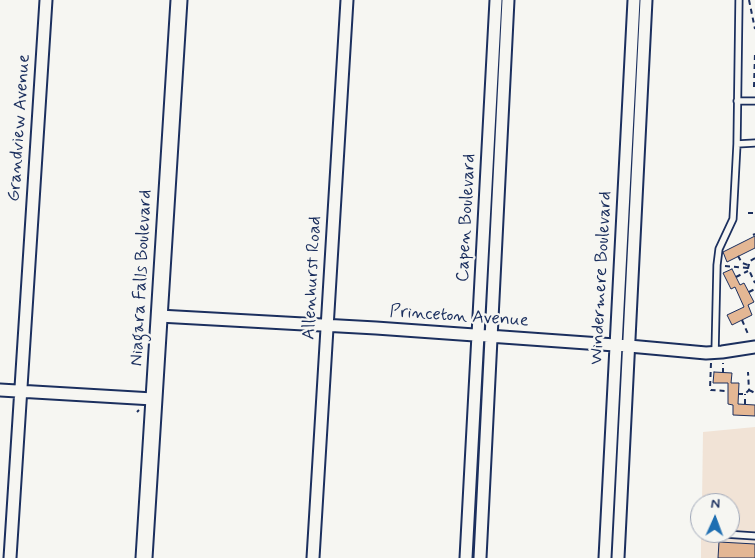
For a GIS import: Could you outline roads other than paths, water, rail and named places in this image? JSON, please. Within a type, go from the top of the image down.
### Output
[{"type":"main road","name":"Niagara Falls Boulevard","points":[[144,558],[179,0]]},
{"type":"street","name":"Grandview Avenue","points":[[10,558],[46,0]]},
{"type":"street","name":"Allenhurst Road","points":[[313,558],[346,0]]},
{"type":"street","name":"Capen Boulevard","points":[[466,558],[496,0]]},
{"type":"street","name":"Capen Boulevard","points":[[480,558],[508,0]]},
{"type":"street","name":"Windermere Boulevard","points":[[605,558],[634,0]]},
{"type":"street","name":"Windermere Boulevard","points":[[618,558],[646,0]]},
{"type":"street","name":"Princeton Avenue","points":[[159,316],[616,345],[716,358],[755,347]]},
{"type":"street","points":[[0,390],[153,399]]},
{"type":"lane","points":[[716,358],[717,265],[719,249],[733,218],[739,0]]},
{"type":"lane","points":[[631,57],[644,57]]},
{"type":"lane","points":[[737,101],[755,100]]},
{"type":"lane","points":[[490,118],[502,118]]},
{"type":"lane","points":[[736,144],[755,143]]},
{"type":"lane","points":[[624,194],[636,195]]},
{"type":"lane","points":[[608,500],[621,501]]},
{"type":"lane","points":[[740,535],[755,536]]}]
